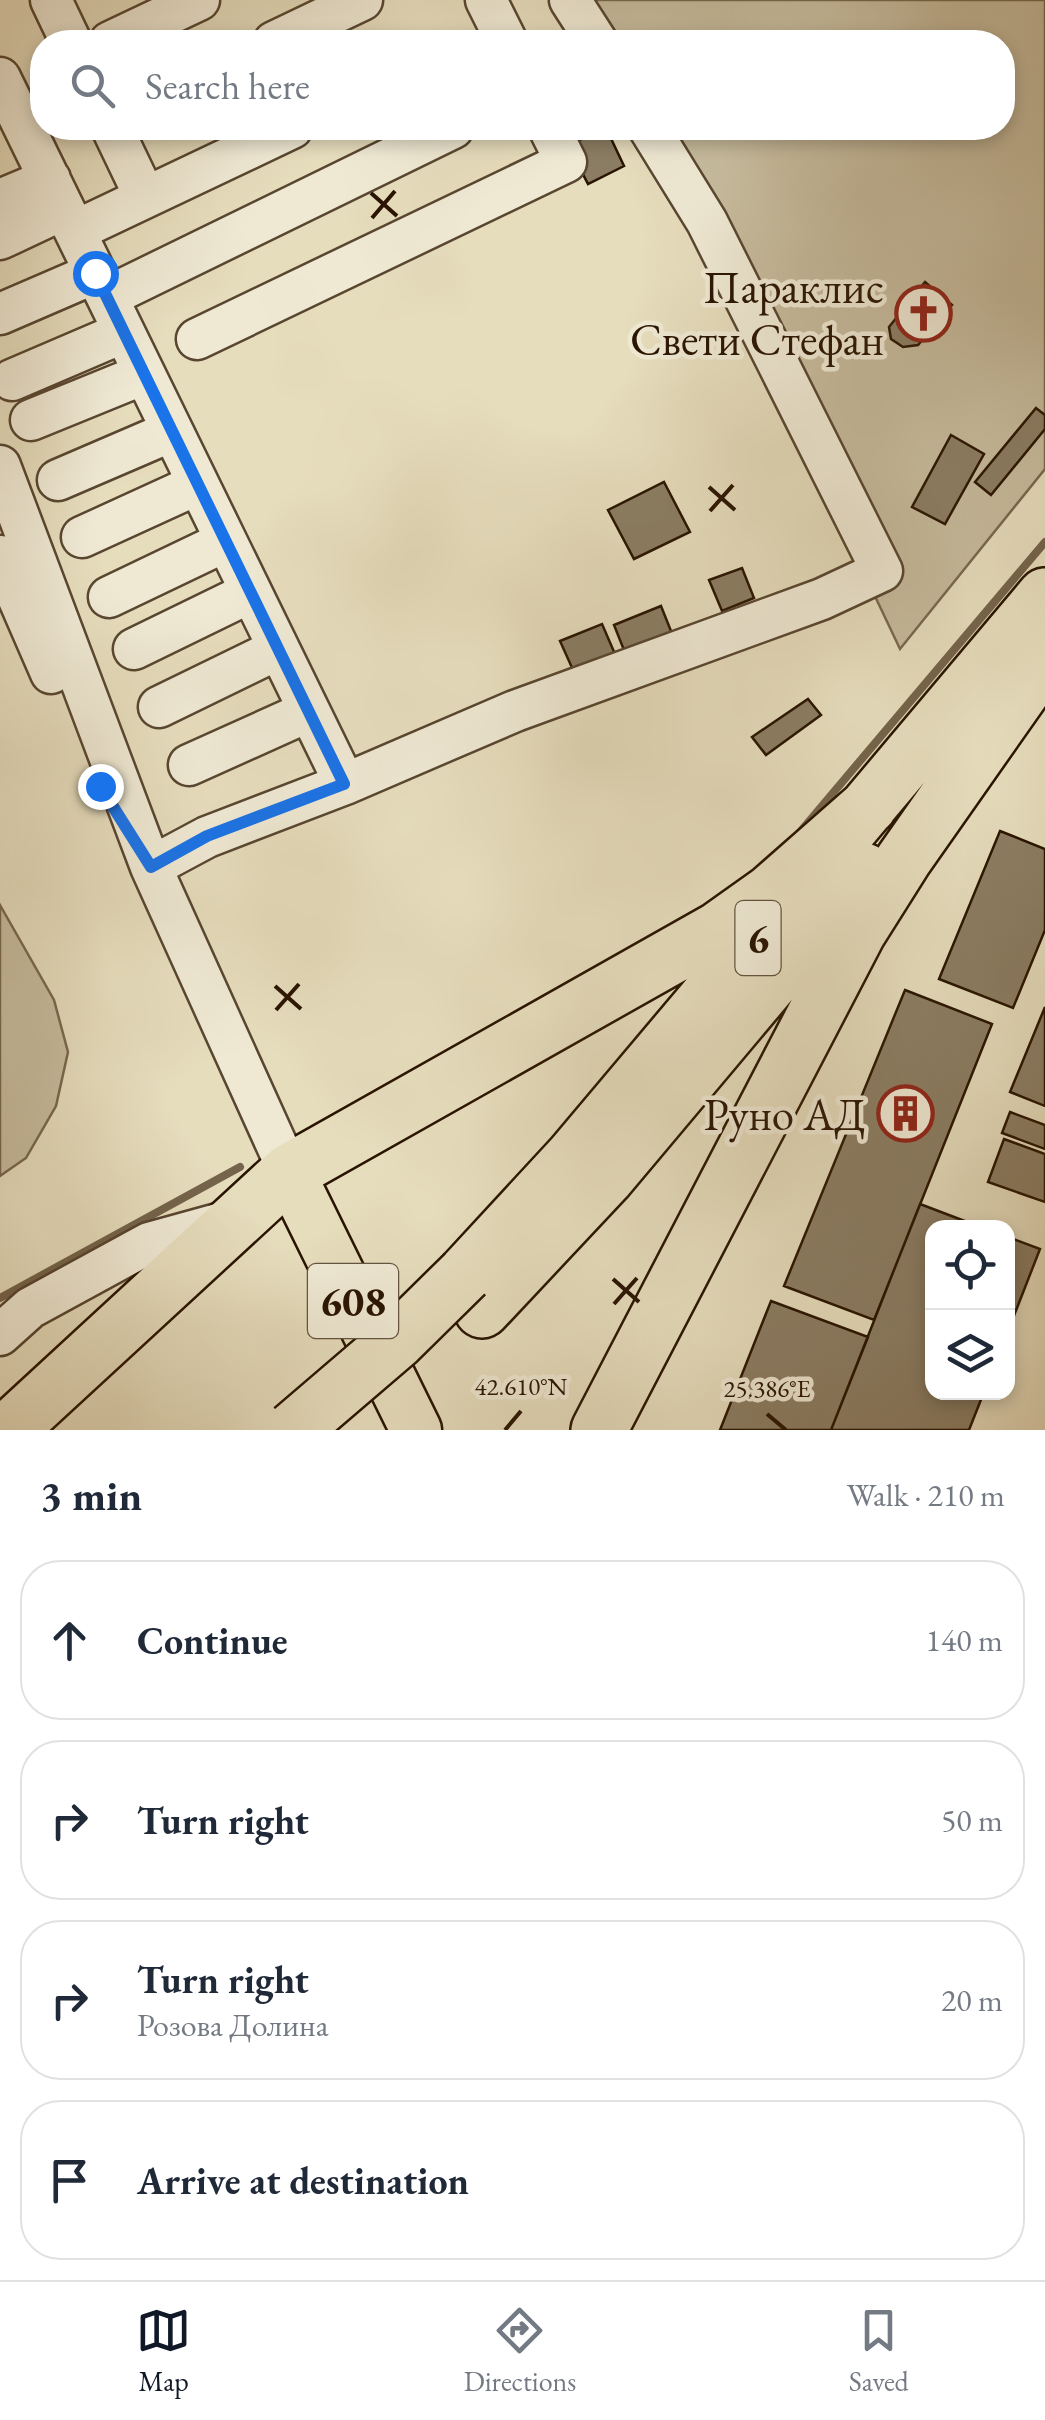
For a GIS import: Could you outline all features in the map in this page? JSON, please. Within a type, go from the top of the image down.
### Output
[{"type":"highway","name":"6","points":[[350,1430],[474,1292],[585,1143],[1045,596]]},
{"type":"highway","name":"6","points":[[294,1430],[398,1340],[474,1292],[627,1154],[1045,656]]},
{"type":"highway","points":[[599,1430],[858,932],[1045,656]]},
{"type":"highway","points":[[9,1430],[290,1172],[718,930],[770,893],[870,806]]},
{"type":"main road","name":"608","points":[[290,1172],[416,1430]]},
{"type":"street","points":[[51,0],[65,30]]},
{"type":"street","points":[[135,30],[198,0]]},
{"type":"street","points":[[299,30],[362,0]]},
{"type":"street","points":[[570,0],[589,30]]},
{"type":"street","points":[[0,78],[30,139]]},
{"type":"street","points":[[31,140],[344,784]]},
{"type":"street","points":[[118,140],[145,197]]},
{"type":"street","points":[[0,200],[63,206],[145,197],[266,140]]},
{"type":"street","points":[[12,380],[109,301],[430,140]]},
{"type":"street","points":[[196,340],[566,162],[555,140]]},
{"type":"street","points":[[151,867],[207,836],[515,712],[822,600],[882,571],[707,222],[656,140]]},
{"type":"street","points":[[0,239],[63,206]]},
{"type":"street","points":[[0,314],[109,301]]},
{"type":"street","points":[[31,420],[144,374]]},
{"type":"street","points":[[58,480],[172,431]]},
{"type":"street","name":"608","points":[[0,466],[151,867],[290,1172]]},
{"type":"street","points":[[82,536],[198,484]]},
{"type":"street","points":[[109,596],[226,541]]},
{"type":"street","name":"608","points":[[0,556],[100,786],[151,867]]},
{"type":"street","points":[[134,649],[251,592]]},
{"type":"street","points":[[159,707],[278,648]]},
{"type":"street","points":[[189,765],[309,711]]},
{"type":"street","points":[[0,1336],[30,1308],[149,1243],[236,1219]]},
{"type":"shaded area","points":[[593,0],[1045,0],[1045,469],[900,649],[659,140],[1015,140],[1015,30],[607,30]]},
{"type":"shaded area","points":[[0,905],[54,1000],[68,1052],[56,1106],[26,1158],[0,1176]]},
{"type":"building","points":[[579,140],[612,140],[624,166],[588,184],[568,145]]},
{"type":"building","name":"Параклис Свети Стефан","points":[[925,282],[952,305],[918,345],[903,347],[891,339],[889,327]]},
{"type":"building","points":[[1036,408],[1045,415],[1045,429],[991,495],[975,482]]},
{"type":"building","points":[[951,435],[984,454],[945,524],[912,507]]},
{"type":"building","points":[[664,482],[690,532],[634,559],[608,510]]},
{"type":"building","points":[[742,568],[754,598],[722,611],[709,580]]},
{"type":"building","points":[[661,606],[673,636],[626,655],[614,625]]},
{"type":"building","points":[[602,624],[615,654],[573,670],[560,641]]},
{"type":"building","points":[[808,699],[821,715],[766,755],[752,737]]},
{"type":"building","name":"Руно АД","points":[[1000,831],[1045,849],[1045,930],[1013,1008],[939,979]]},
{"type":"building","name":"Руно АД","points":[[905,990],[992,1024],[874,1320],[784,1286]]},
{"type":"building","points":[[1045,1007],[1045,1106],[1010,1092]]},
{"type":"building","points":[[1010,1112],[1045,1125],[1045,1149],[1002,1133]]},
{"type":"building","name":"Руно АД","points":[[1004,1139],[1045,1154],[1045,1202],[988,1182]]},
{"type":"building","name":"Руно АД","points":[[920,1204],[962,1220],[925,1220],[925,1400],[981,1400],[969,1430],[831,1430]]},
{"type":"building","points":[[1015,1240],[1040,1249],[1015,1313]]},
{"type":"building","points":[[771,1301],[868,1337],[831,1430],[720,1430]]},
{"type":"waterway","points":[[800,832],[1045,542]]},
{"type":"waterway","points":[[0,1298],[240,1167]]},
{"type":"place","name":"Параклис Свети Стефан","points":[[923,313]]},
{"type":"place","name":"Руно АД","points":[[905,1114]]},
{"type":"route","points":[[95,273],[344,784],[207,836],[151,867],[100,786]]}]
